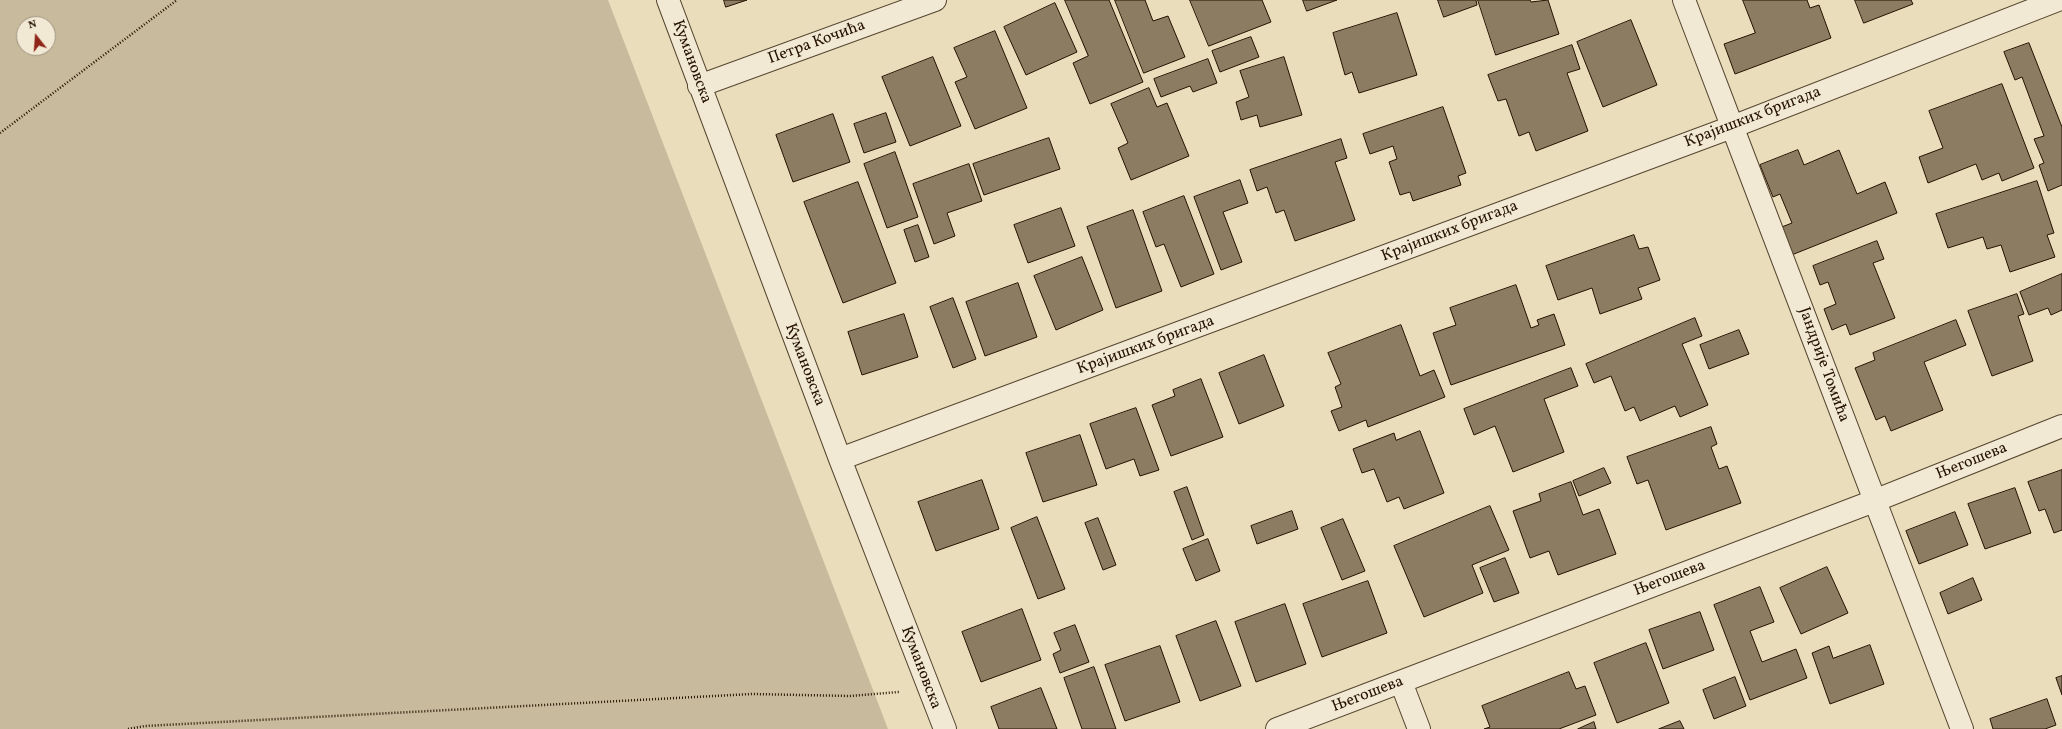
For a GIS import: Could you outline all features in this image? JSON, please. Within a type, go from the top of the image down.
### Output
[{"type":"street","name":"Кумановска","points":[[668,0],[840,459],[944,729]]},
{"type":"street","name":"Петра Кочића","points":[[699,86],[935,0]]},
{"type":"street","name":"Јандрије Томића","points":[[1684,0],[1962,729]]},
{"type":"street","name":"Крајишких бригада","points":[[840,459],[1732,127],[2058,0]]},
{"type":"street","name":"Његошева","points":[[1277,729],[1874,501],[2062,426]]},
{"type":"street","points":[[1401,682],[1419,729]]},
{"type":"path","points":[[0,133],[57,88],[177,0]]},
{"type":"path","points":[[128,729],[145,726],[752,694],[851,696],[928,689]]},
{"type":"shaded area","points":[[0,0],[608,0],[888,729],[0,729]]},
{"type":"building","points":[[724,0],[747,0],[726,7]]},
{"type":"building","points":[[1065,0],[1109,0],[1143,82],[1090,104],[1073,63],[1088,56]]},
{"type":"building","points":[[1115,0],[1145,0],[1153,21],[1168,16],[1185,57],[1144,73]]},
{"type":"building","points":[[1190,0],[1262,0],[1271,22],[1209,46]]},
{"type":"building","points":[[1303,0],[1337,0],[1307,11]]},
{"type":"building","points":[[1438,0],[1476,0],[1477,5],[1444,17]]},
{"type":"building","points":[[1478,0],[1530,0],[1531,2],[1548,0],[1559,34],[1496,55]]},
{"type":"building","points":[[1743,0],[1807,0],[1810,8],[1819,5],[1831,38],[1735,74],[1724,44],[1755,33]]},
{"type":"building","points":[[1855,0],[1911,0],[1913,4],[1864,23]]},
{"type":"building","points":[[1055,3],[1077,52],[1026,75],[1004,27]]},
{"type":"building","points":[[1397,13],[1417,75],[1359,93],[1352,72],[1345,75],[1333,33]]},
{"type":"building","points":[[1631,20],[1657,85],[1603,107],[1577,42]]},
{"type":"building","points":[[995,31],[1027,108],[975,129],[955,82],[967,77],[954,48]]},
{"type":"building","points":[[1251,37],[1259,57],[1220,72],[1212,51]]},
{"type":"building","points":[[2029,43],[2062,127],[2062,185],[2048,191],[2039,165],[2044,163],[2034,139],[2044,136],[2022,77],[2015,80],[2004,52]]},
{"type":"building","points":[[1572,45],[1580,69],[1567,73],[1588,131],[1536,151],[1529,132],[1519,136],[1506,99],[1498,101],[1488,75]]},
{"type":"building","points":[[933,57],[961,126],[910,146],[882,77]]},
{"type":"building","points":[[1284,57],[1302,115],[1260,127],[1257,115],[1241,120],[1236,102],[1249,97],[1240,71]]},
{"type":"building","points":[[1208,59],[1217,83],[1193,92],[1190,86],[1161,97],[1154,79]]},
{"type":"building","points":[[2002,84],[2034,168],[2002,181],[1999,173],[1982,180],[1976,164],[1928,183],[1919,157],[1943,148],[1929,111]]},
{"type":"building","points":[[1149,88],[1157,107],[1167,103],[1189,156],[1131,180],[1118,148],[1128,143],[1111,104]]},
{"type":"building","points":[[1443,107],[1466,173],[1458,176],[1461,185],[1413,201],[1410,192],[1400,195],[1389,162],[1397,159],[1393,146],[1370,154],[1363,134]]},
{"type":"building","points":[[886,113],[896,142],[864,153],[854,124]]},
{"type":"building","points":[[833,114],[850,162],[793,182],[776,135]]},
{"type":"building","points":[[1049,138],[1060,169],[984,195],[973,164]]},
{"type":"building","points":[[1341,139],[1347,158],[1335,162],[1355,220],[1295,241],[1284,210],[1276,213],[1267,187],[1257,191],[1250,170]]},
{"type":"building","points":[[1798,150],[1804,165],[1839,150],[1857,194],[1885,182],[1897,213],[1784,258],[1774,230],[1792,223],[1780,194],[1773,197],[1760,165]]},
{"type":"building","points":[[895,152],[918,217],[887,228],[864,164]]},
{"type":"building","points":[[969,164],[982,201],[947,213],[955,236],[934,244],[913,184]]},
{"type":"building","points":[[1240,180],[1248,203],[1223,212],[1242,262],[1221,270],[1194,197]]},
{"type":"building","points":[[2037,181],[2054,233],[2047,235],[2055,257],[2010,272],[2001,245],[1987,249],[1983,237],[1948,248],[1936,214]]},
{"type":"building","points":[[858,182],[896,283],[843,303],[804,202]]},
{"type":"building","points":[[1184,196],[1214,274],[1181,287],[1164,244],[1156,247],[1143,212]]},
{"type":"building","points":[[1061,208],[1075,246],[1028,263],[1014,225]]},
{"type":"building","points":[[1133,210],[1162,291],[1116,308],[1087,227]]},
{"type":"building","points":[[918,225],[929,257],[915,262],[904,230]]},
{"type":"building","points":[[1634,235],[1639,249],[1648,247],[1660,280],[1638,288],[1642,299],[1600,314],[1592,288],[1558,300],[1546,266]]},
{"type":"building","points":[[1877,241],[1884,259],[1873,263],[1895,318],[1850,335],[1846,324],[1832,330],[1824,309],[1836,304],[1828,282],[1820,285],[1813,266]]},
{"type":"building","points":[[1082,257],[1103,310],[1056,330],[1034,276]]},
{"type":"building","points":[[2062,274],[2062,310],[2051,315],[2048,308],[2029,315],[2020,292]]},
{"type":"building","points":[[1018,283],[1037,337],[985,356],[966,302]]},
{"type":"building","points":[[1516,285],[1531,328],[1539,325],[1537,320],[1554,314],[1565,345],[1451,385],[1433,333],[1456,325],[1450,308]]},
{"type":"building","points":[[2017,294],[2024,314],[2018,316],[2033,361],[1992,376],[1968,311]]},
{"type":"building","points":[[953,298],[976,359],[953,368],[930,307]]},
{"type":"building","points":[[904,314],[918,357],[862,375],[848,332]]},
{"type":"building","points":[[1695,318],[1702,336],[1682,344],[1708,405],[1680,417],[1675,406],[1640,421],[1634,407],[1625,411],[1611,376],[1594,383],[1586,364]]},
{"type":"building","points":[[1956,320],[1966,345],[1924,362],[1943,410],[1891,431],[1885,416],[1876,420],[1855,368],[1875,360],[1873,353]]},
{"type":"building","points":[[1401,325],[1420,376],[1434,370],[1445,397],[1368,427],[1366,420],[1339,431],[1331,411],[1342,407],[1335,387],[1341,384],[1328,353]]},
{"type":"building","points":[[1739,330],[1749,354],[1709,369],[1700,345]]},
{"type":"building","points":[[1264,355],[1284,406],[1239,424],[1219,373]]},
{"type":"building","points":[[1571,368],[1578,386],[1544,399],[1564,452],[1513,472],[1495,426],[1474,435],[1464,409]]},
{"type":"building","points":[[1201,379],[1223,437],[1171,456],[1152,405],[1175,396],[1173,390]]},
{"type":"building","points":[[1136,408],[1159,470],[1140,476],[1134,459],[1106,469],[1090,424]]},
{"type":"building","points":[[1711,427],[1717,444],[1711,447],[1719,469],[1727,466],[1741,503],[1666,530],[1648,480],[1637,484],[1627,457]]},
{"type":"building","points":[[1420,431],[1444,493],[1404,509],[1399,497],[1387,502],[1374,469],[1362,473],[1353,449],[1394,433],[1396,440]]},
{"type":"building","points":[[1080,435],[1097,485],[1043,502],[1026,453]]},
{"type":"building","points":[[1604,468],[1611,483],[1579,496],[1573,481]]},
{"type":"building","points":[[2062,470],[2062,530],[2054,533],[2045,509],[2039,511],[2028,482]]},
{"type":"building","points":[[982,480],[999,529],[936,551],[918,502]]},
{"type":"building","points":[[1571,482],[1583,515],[1599,509],[1616,554],[1558,575],[1549,551],[1530,558],[1513,511],[1541,501],[1539,494]]},
{"type":"building","points":[[1187,487],[1204,535],[1192,540],[1174,492]]},
{"type":"building","points":[[2015,488],[2031,533],[1985,549],[1968,504]]},
{"type":"building","points":[[1490,506],[1509,550],[1472,565],[1483,593],[1424,617],[1394,546]]},
{"type":"building","points":[[1292,511],[1298,529],[1257,544],[1251,526]]},
{"type":"building","points":[[1955,512],[1968,545],[1919,564],[1906,531]]},
{"type":"building","points":[[1037,517],[1065,589],[1038,599],[1011,528]]},
{"type":"building","points":[[1098,518],[1116,565],[1103,570],[1085,523]]},
{"type":"building","points":[[1343,519],[1365,571],[1342,580],[1321,528]]},
{"type":"building","points":[[1208,539],[1220,571],[1196,581],[1183,549]]},
{"type":"building","points":[[1505,558],[1519,593],[1494,602],[1480,568]]},
{"type":"building","points":[[1827,567],[1848,613],[1801,634],[1780,588]]},
{"type":"building","points":[[1973,578],[1982,600],[1948,614],[1940,593]]},
{"type":"building","points":[[1368,581],[1387,633],[1322,657],[1303,604]]},
{"type":"building","points":[[1760,587],[1774,622],[1750,631],[1762,662],[1796,649],[1807,678],[1750,700],[1714,605]]},
{"type":"building","points":[[1285,604],[1306,664],[1256,682],[1235,622]]},
{"type":"building","points":[[1022,609],[1041,660],[981,682],[962,632]]},
{"type":"building","points":[[1700,612],[1714,650],[1663,669],[1649,630]]},
{"type":"building","points":[[1216,621],[1241,686],[1200,701],[1176,636]]},
{"type":"building","points":[[1075,625],[1089,662],[1060,673],[1053,654],[1061,650],[1054,633]]},
{"type":"building","points":[[1646,643],[1669,703],[1617,723],[1594,663]]},
{"type":"building","points":[[1870,645],[1884,684],[1830,704],[1812,653],[1829,646],[1833,658]]},
{"type":"building","points":[[1160,646],[1180,702],[1125,721],[1105,665]]},
{"type":"building","points":[[1094,667],[1116,729],[1082,729],[1064,678]]},
{"type":"building","points":[[1569,672],[1576,689],[1585,686],[1596,715],[1559,729],[1484,729],[1490,727],[1482,706]]},
{"type":"building","points":[[2062,676],[2062,695],[2056,678]]},
{"type":"building","points":[[1735,677],[1746,706],[1714,719],[1703,690]]},
{"type":"building","points":[[1041,688],[1057,729],[999,729],[991,707]]},
{"type":"building","points":[[2047,699],[2056,725],[2045,729],[1993,729],[1990,719]]},
{"type":"building","points":[[1680,721],[1684,729],[1659,729]]},
{"type":"building","points":[[1594,722],[1596,729],[1578,729]]}]
